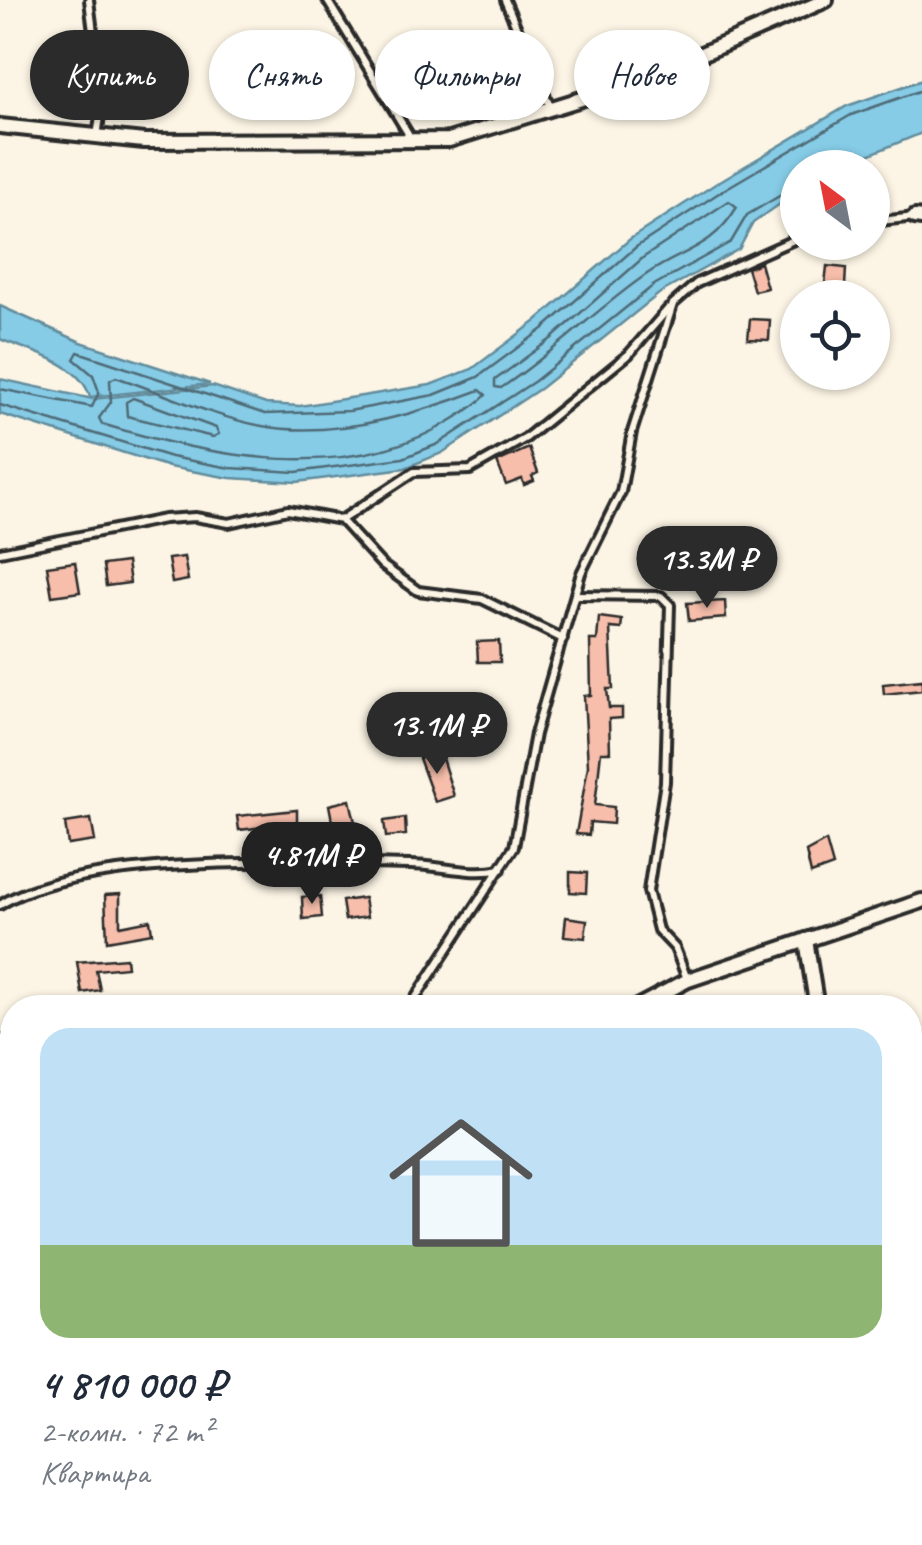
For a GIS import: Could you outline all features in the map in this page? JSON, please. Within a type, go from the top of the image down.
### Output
[{"type":"street","points":[[554,109],[638,81],[826,0]]},
{"type":"street","points":[[0,126],[97,137],[412,142],[450,140],[517,120]]},
{"type":"street","points":[[660,995],[688,980],[922,900]]},
{"type":"street","points":[[806,940],[816,995]]},
{"type":"lane","points":[[89,0],[102,104],[97,137]]},
{"type":"lane","points":[[327,0],[412,142]]},
{"type":"lane","points":[[505,0],[518,30]]},
{"type":"lane","points":[[890,220],[918,217]]},
{"type":"lane","points":[[341,520],[414,472],[470,470],[526,438],[629,354],[696,283],[780,246]]},
{"type":"lane","points":[[418,995],[509,862],[522,824],[535,734],[575,594],[621,492],[632,432],[673,304]]},
{"type":"lane","points":[[0,552],[164,519],[195,517],[229,522],[288,510],[341,520],[382,565],[418,591],[482,600],[564,639]]},
{"type":"lane","points":[[575,594],[661,596],[670,605],[665,782],[648,891],[658,930],[675,948],[688,980]]},
{"type":"lane","points":[[0,905],[24,890],[63,880],[200,865],[501,869]]},
{"type":"water","points":[[922,80],[922,133],[880,150],[780,150],[780,204],[753,223],[739,249],[660,293],[541,388],[442,453],[405,468],[297,482],[230,478],[169,467],[0,414],[0,379],[93,399],[213,386],[266,404],[300,406],[430,385],[472,369],[536,321],[630,239],[847,106]]},
{"type":"water","points":[[0,306],[81,342],[210,384],[90,397],[85,385],[65,367],[0,339]]},
{"type":"building","points":[[760,263],[767,288],[754,291],[747,268]]},
{"type":"building","points":[[827,266],[846,268],[845,280],[825,280]]},
{"type":"building","points":[[750,319],[770,320],[769,340],[748,339]]},
{"type":"building","points":[[529,448],[538,473],[532,476],[534,481],[524,485],[522,479],[506,485],[497,462]]},
{"type":"building","points":[[184,557],[188,580],[172,583],[168,559]]},
{"type":"building","points":[[75,562],[80,592],[52,596],[47,566]]},
{"type":"building","points":[[127,562],[130,583],[106,586],[103,565]]},
{"type":"building","points":[[725,601],[726,618],[689,621],[687,603]]},
{"type":"building","points":[[599,617],[622,620],[621,629],[610,628],[613,689],[607,689],[609,708],[622,708],[622,718],[609,719],[610,752],[601,752],[595,805],[614,807],[613,824],[590,822],[589,835],[576,834],[588,766],[584,696],[591,695],[590,640],[597,640]]},
{"type":"building","points":[[499,641],[500,662],[478,662],[477,642]]},
{"type":"building","points":[[922,680],[922,690],[884,694],[883,684]]},
{"type":"building","points":[[440,752],[454,796],[435,802],[419,758]]},
{"type":"building","points":[[350,800],[357,831],[335,836],[329,805]]},
{"type":"building","points":[[297,810],[297,823],[239,830],[237,816]]},
{"type":"building","points":[[405,818],[406,835],[386,837],[384,821]]},
{"type":"building","points":[[91,819],[95,841],[68,845],[65,823]]},
{"type":"building","points":[[826,841],[833,866],[811,874],[806,852]]},
{"type":"building","points":[[570,872],[587,873],[586,893],[570,892]]},
{"type":"building","points":[[120,894],[120,926],[150,920],[152,933],[107,941],[105,895]]},
{"type":"building","points":[[320,896],[322,917],[303,919],[302,897]]},
{"type":"building","points":[[364,898],[367,917],[345,920],[342,901]]},
{"type":"building","points":[[566,917],[587,920],[585,938],[564,936]]},
{"type":"building","points":[[126,958],[127,967],[96,970],[100,990],[82,993],[77,962]]}]
